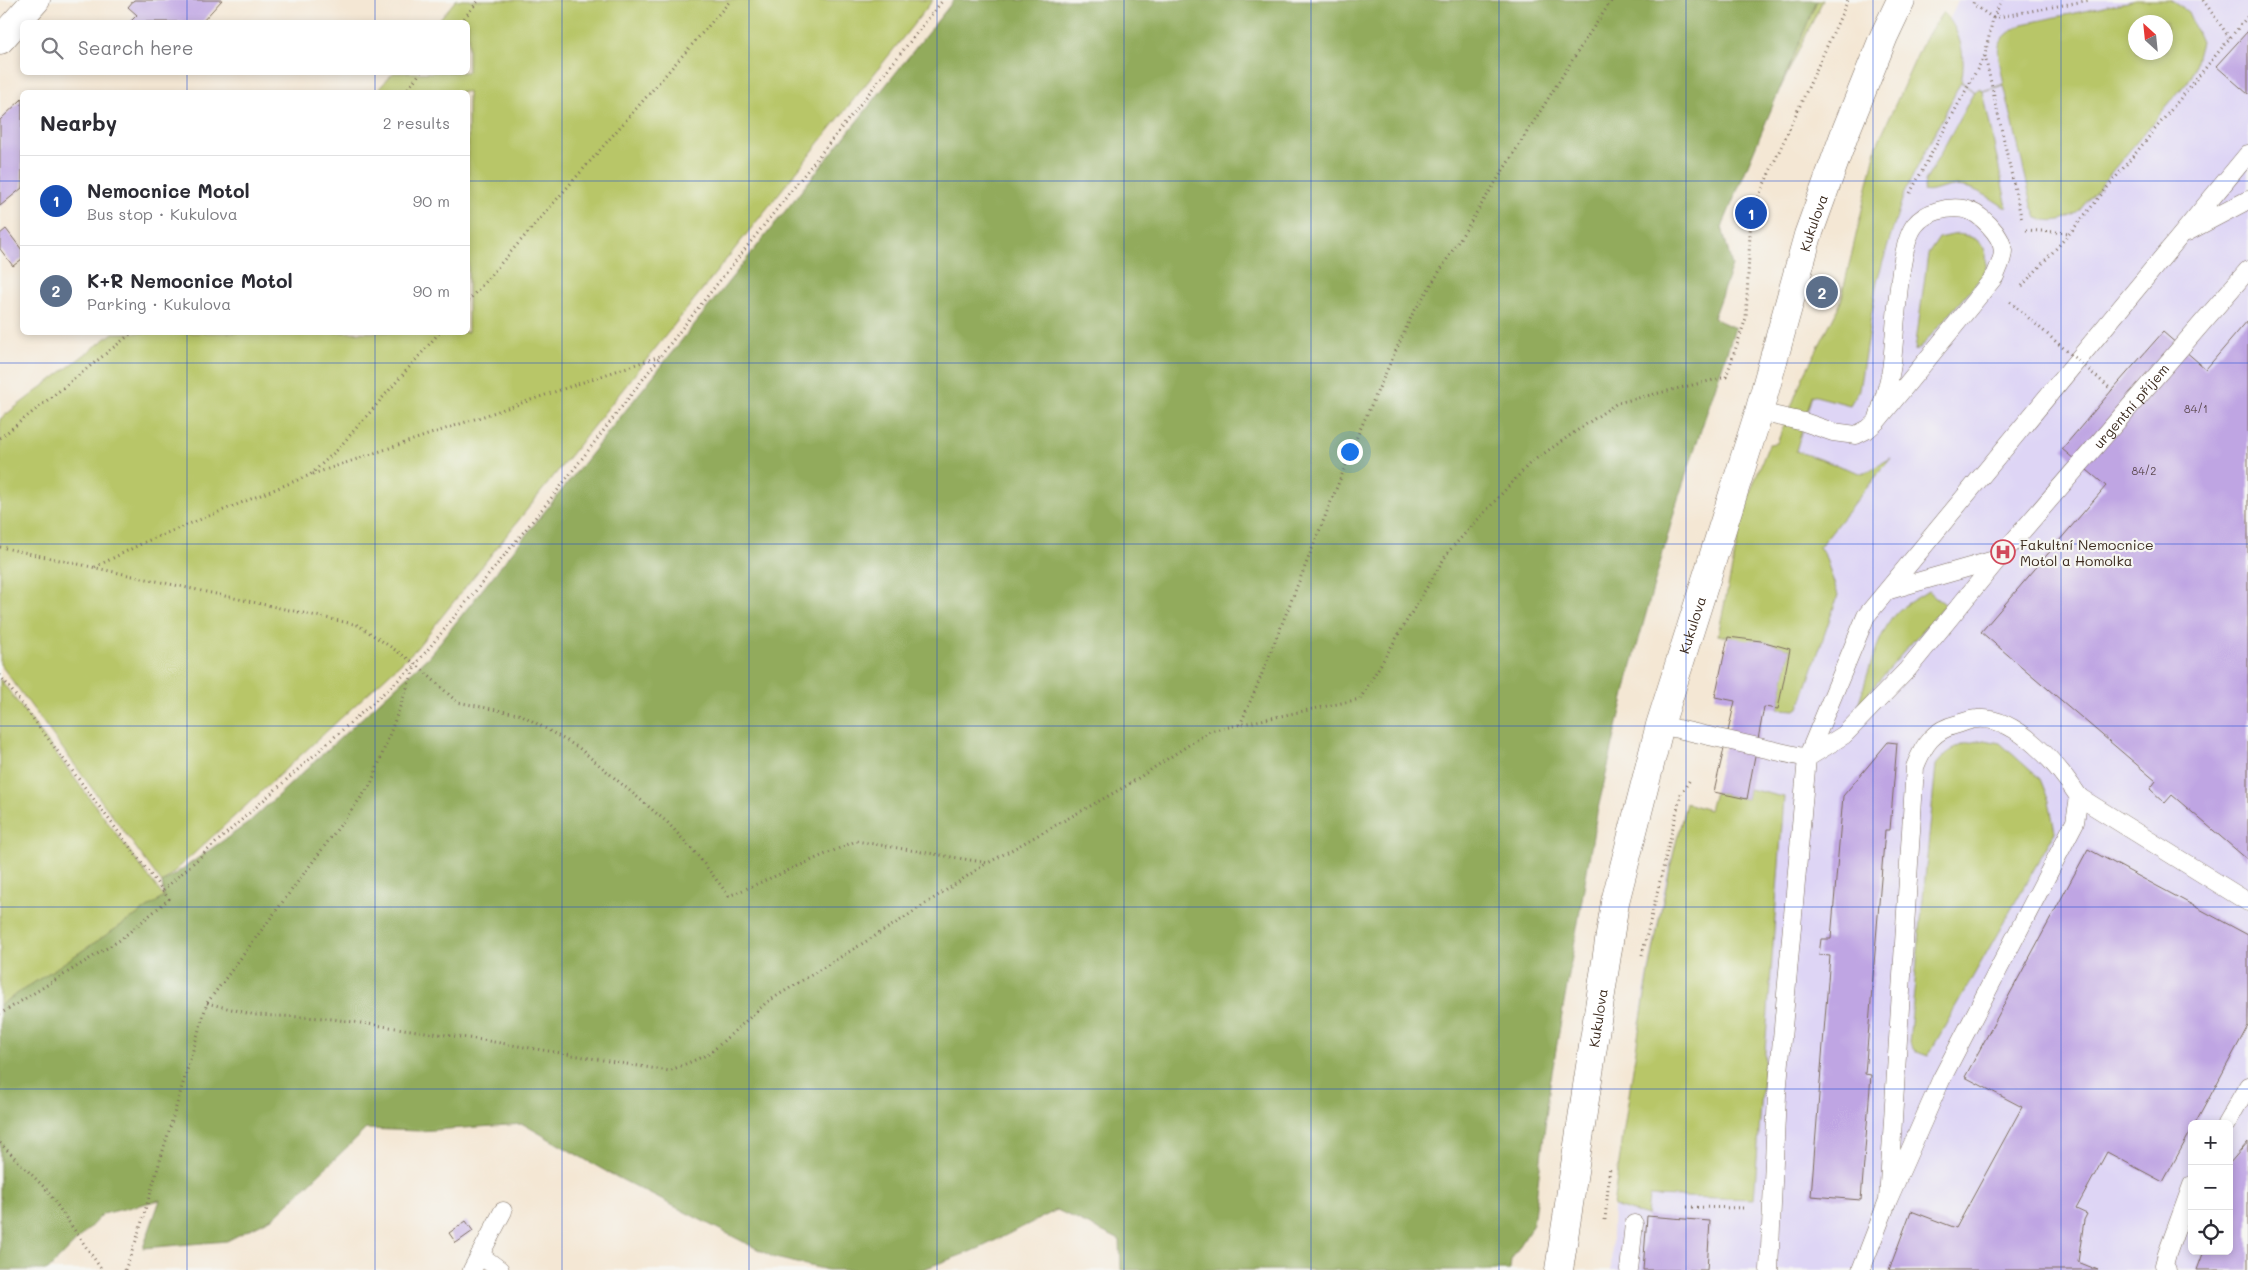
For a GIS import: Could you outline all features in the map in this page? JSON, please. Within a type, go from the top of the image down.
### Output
[{"type":"main road","points":[[0,40],[36,0]]},
{"type":"main road","name":"Kukulova","points":[[1559,1270],[1615,902],[1660,725],[1758,412],[1808,236],[1845,133],[1884,36],[1901,0]]},
{"type":"lane","points":[[1769,1270],[1777,1095],[1807,758],[1866,616],[2180,235],[2241,170],[2248,154]]},
{"type":"lane","points":[[2180,235],[2248,200]]},
{"type":"lane","points":[[1758,412],[1804,422],[1833,432],[1856,435],[1868,430],[1877,421],[1995,276],[2003,253],[2000,237],[1987,223],[1965,209],[1939,211],[1927,215],[1914,226],[1906,245],[1897,301],[1891,372],[1877,421]]},
{"type":"lane","name":"urgentní příjem","points":[[1807,758],[1844,735],[1906,670],[1998,559],[2248,270]]},
{"type":"lane","points":[[1889,590],[1998,559]]},
{"type":"lane","points":[[1888,1200],[1915,767],[1924,744],[1947,726],[1977,718],[2004,724],[2038,747],[2066,777],[2079,797],[2248,902]]},
{"type":"lane","points":[[1660,725],[1807,758]]},
{"type":"lane","points":[[1861,1270],[1888,1200],[1941,1080],[2075,822],[2079,797]]},
{"type":"lane","points":[[2228,1120],[2248,1086]]},
{"type":"lane","points":[[2167,1270],[2164,1265],[2167,1254],[2188,1196]]},
{"type":"lane","points":[[500,1270],[476,1262],[503,1211]]},
{"type":"lane","points":[[1629,1270],[1634,1224]]},
{"type":"path","points":[[463,20],[479,0]]},
{"type":"path","points":[[470,299],[731,0]]},
{"type":"path","points":[[162,890],[416,664],[561,486],[661,356],[943,0]]},
{"type":"path","points":[[1240,725],[1258,686],[1359,432],[1412,315],[1612,0]]},
{"type":"path","points":[[207,1003],[255,1015],[325,1018],[482,1040],[669,1071],[709,1054],[767,1002],[901,920],[988,863],[1126,786],[1210,731],[1360,699],[1448,552],[1530,463],[1617,403],[1726,377],[1746,318],[1751,213],[1848,0]]},
{"type":"path","points":[[2002,0],[1993,18],[2090,0]]},
{"type":"path","points":[[2203,0],[2231,40]]},
{"type":"path","points":[[1985,55],[2024,230],[2070,233]]},
{"type":"path","points":[[407,90],[419,75]]},
{"type":"path","points":[[2010,302],[2112,390]]},
{"type":"path","points":[[0,438],[129,335]]},
{"type":"path","points":[[310,475],[337,450],[437,335]]},
{"type":"path","points":[[94,568],[147,541],[310,475],[661,356]]},
{"type":"path","points":[[0,547],[358,625],[416,664],[457,702],[522,715],[579,748],[668,823],[698,856],[729,896],[856,841],[988,863]]},
{"type":"path","points":[[125,1270],[137,1238],[207,1003],[371,784],[416,664]]},
{"type":"path","points":[[0,675],[169,899],[120,940],[0,1014]]},
{"type":"path","points":[[1642,956],[1681,794],[1691,778]]},
{"type":"path","points":[[0,1143],[46,1189],[102,1270]]},
{"type":"path","points":[[1605,1223],[1611,1157]]},
{"type":"path","points":[[1687,1207],[1772,1208]]},
{"type":"shaded area","name":"Fakultní Nemocnice Motol a Homolka","points":[[1958,0],[2248,0],[2248,1270],[1611,1270],[1613,1206],[1644,992],[1666,878],[1686,803],[1710,810],[1737,702],[1718,697],[1812,395],[1935,54]]},
{"type":"green space","points":[[456,0],[933,0],[416,649],[162,883],[0,664],[0,419],[110,335],[470,335],[470,90],[378,90],[391,75],[470,75],[470,20],[439,20]]},
{"type":"green space","points":[[954,0],[1817,0],[1722,227],[1732,266],[1713,318],[1735,328],[1677,502],[1631,668],[1597,813],[1550,1084],[1533,1225],[1511,1260],[1510,1270],[1121,1270],[1120,1240],[1057,1210],[980,1248],[921,1270],[828,1270],[775,1258],[607,1172],[523,1124],[419,1131],[366,1129],[274,1217],[227,1241],[143,1248],[160,1200],[103,1214],[48,1270],[0,1270],[0,1005],[164,897],[162,883],[247,824],[429,656]]},
{"type":"green space","points":[[1817,0],[1823,0],[1780,89]]},
{"type":"green space","points":[[2136,0],[2170,0],[2188,12],[2201,42],[2192,76],[2078,212],[2059,220],[2049,220],[2037,218],[2032,205],[2004,85],[1983,91],[2004,84],[1998,55],[2000,42],[2012,30],[2023,24]]},
{"type":"green space","points":[[1943,12],[1954,26],[1961,44],[1963,72],[1961,81],[1974,92],[1961,82],[1904,193],[1877,281],[1859,390],[1850,405],[1812,395],[1796,451],[1863,474],[1891,458],[1819,547],[1824,553],[1838,595],[1799,708],[1795,710],[1778,709],[1790,649],[1761,641],[1747,641],[1718,635],[1745,505],[1769,444],[1777,443],[1802,379],[1840,304],[1877,145],[1924,40]]},
{"type":"green space","points":[[1980,88],[1983,91],[2007,207],[1980,193],[1961,186],[1950,186],[1927,192],[1923,191],[1925,182],[1974,92]]},
{"type":"green space","points":[[1957,234],[1973,238],[1982,245],[1986,257],[1985,273],[1920,348],[1915,350],[1928,254],[1939,238]]},
{"type":"green space","points":[[1928,591],[1945,604],[1858,705],[1873,657],[1889,622],[1903,607]]},
{"type":"green space","points":[[0,679],[164,897],[0,1005]]},
{"type":"green space","points":[[1985,740],[2000,743],[2040,779],[2049,801],[2055,832],[1928,1056],[1914,1051],[1909,1043],[1936,765],[1946,754],[1957,747]]},
{"type":"green space","points":[[1749,789],[1784,797],[1754,1199],[1649,1196],[1647,1216],[1613,1206],[1643,1004],[1662,903],[1686,803],[1709,810],[1714,792],[1747,799]]},
{"type":"building","points":[[134,0],[222,0],[204,20],[132,20],[137,15],[128,7]]},
{"type":"building","points":[[2248,31],[2248,94],[2216,66]]},
{"type":"building","points":[[20,101],[20,190],[0,206],[0,120]]},
{"type":"building","points":[[6,229],[20,247],[20,261],[13,266],[0,249],[0,234]]},
{"type":"building","points":[[2248,320],[2248,860],[2172,795],[2165,803],[2150,789],[2156,781],[1981,632],[2106,486],[2062,449],[2112,390],[2163,332],[2206,369]]},
{"type":"building","points":[[1728,637],[1761,641],[1790,649],[1778,709],[1764,707],[1747,799],[1714,792],[1735,701],[1715,697]]},
{"type":"building","points":[[1888,742],[1897,743],[1890,830],[1885,830],[1865,1074],[1871,1075],[1861,1200],[1811,1196],[1830,956],[1819,955],[1821,939],[1831,939],[1843,796]]},
{"type":"building","points":[[2088,849],[2248,935],[2248,1026],[2197,1120],[2188,1120],[2188,1136],[2163,1182],[2107,1152],[2076,1209],[2087,1214],[2084,1220],[2078,1262],[2098,1270],[1889,1270],[1911,1211],[1956,1228],[2022,1107],[1965,1077]]},
{"type":"building","points":[[2248,1142],[2248,1270],[2197,1270],[2203,1255],[2233,1255],[2233,1159]]},
{"type":"building","points":[[1647,1216],[1710,1221],[1707,1270],[1643,1270]]},
{"type":"building","points":[[466,1221],[473,1231],[456,1243],[449,1233]]},
{"type":"place","name":"Nemocnice Motol","points":[[1751,213]]},
{"type":"place","name":"K+R Nemocnice Motol","points":[[1822,292]]},
{"type":"place","name":"Fakultní Nemocnice Motol a Homolka","points":[[2003,552]]}]
